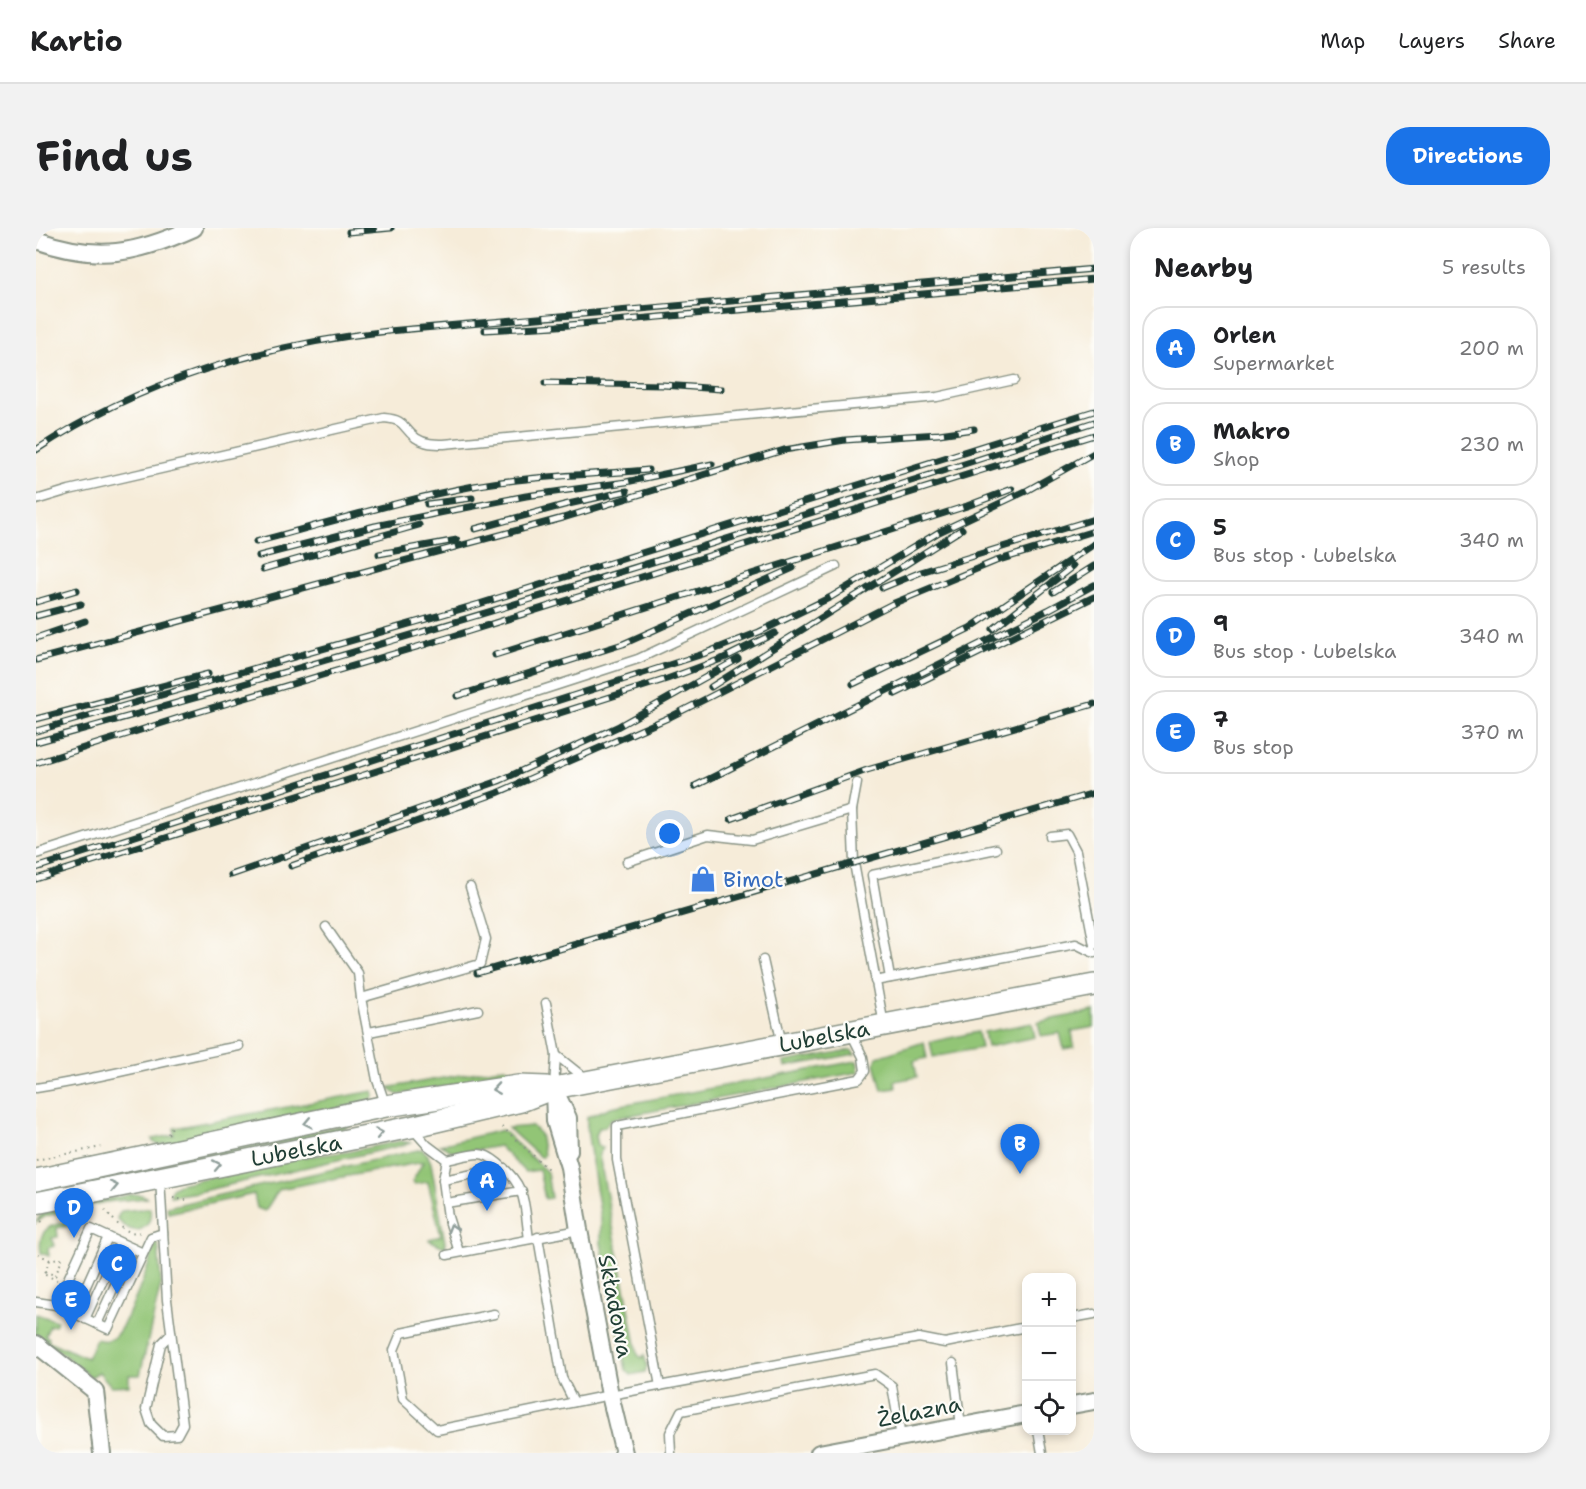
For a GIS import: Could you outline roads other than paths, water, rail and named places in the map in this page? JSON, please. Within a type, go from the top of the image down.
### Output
[{"type":"street","points":[[36,240],[58,247],[95,253],[119,253],[145,248],[195,228]]},
{"type":"street","name":"Lubelska","points":[[36,1203],[411,1127],[521,1101],[554,1088],[1094,985]]},
{"type":"street","name":"Lubelska","points":[[36,1180],[386,1106],[518,1086],[554,1088]]},
{"type":"street","name":"Składowa","points":[[554,1088],[568,1118],[569,1167],[579,1230],[610,1395],[624,1453]]},
{"type":"street","points":[[36,1344],[95,1391],[102,1453]]},
{"type":"street","points":[[1076,1404],[1094,1401]]},
{"type":"street","name":"Żelazna","points":[[829,1452],[879,1448],[901,1437],[1022,1415]]},
{"type":"lane","points":[[36,500],[69,490],[384,418],[405,424],[415,437],[429,444],[444,444],[937,397],[1014,380]]},
{"type":"lane","points":[[36,854],[638,659],[836,566]]},
{"type":"lane","points":[[857,783],[852,810],[854,863],[884,1025]]},
{"type":"lane","points":[[627,862],[708,836],[752,840],[852,810]]},
{"type":"lane","points":[[1050,836],[1067,834],[1076,851],[1094,945]]},
{"type":"lane","points":[[890,978],[872,875],[996,849]]},
{"type":"lane","points":[[361,998],[480,964],[486,939],[470,887]]},
{"type":"lane","points":[[326,927],[358,973],[377,1080],[386,1106]]},
{"type":"lane","points":[[875,981],[1076,944],[1094,953]]},
{"type":"lane","points":[[763,960],[783,1044]]},
{"type":"lane","points":[[546,1003],[556,1055],[554,1088]]},
{"type":"lane","points":[[369,1032],[478,1010]]},
{"type":"lane","points":[[660,1386],[618,1160],[617,1126],[860,1079],[865,1071],[863,1057],[851,1031]]},
{"type":"lane","points":[[36,1088],[139,1069],[191,1055],[239,1046]]},
{"type":"lane","points":[[556,1055],[589,1081]]},
{"type":"lane","points":[[411,1127],[427,1145],[447,1160],[481,1154],[490,1157],[518,1181],[533,1238],[562,1378],[574,1402]]},
{"type":"lane","points":[[447,1160],[443,1180],[448,1217],[459,1252]]},
{"type":"lane","points":[[443,1180],[504,1168]]},
{"type":"lane","points":[[160,1177],[170,1335],[183,1424],[177,1435],[163,1436],[151,1424],[146,1410],[161,1344],[170,1335]]},
{"type":"lane","points":[[446,1203],[522,1191]]},
{"type":"lane","points":[[56,1305],[91,1229],[143,1253]]},
{"type":"lane","points":[[447,1255],[579,1230]]},
{"type":"lane","points":[[36,1302],[56,1305],[108,1329],[151,1237],[163,1233]]},
{"type":"lane","points":[[74,1313],[108,1237]]},
{"type":"lane","points":[[85,1319],[120,1243]]},
{"type":"lane","points":[[97,1324],[132,1248]]},
{"type":"lane","points":[[494,1314],[401,1333],[394,1350],[403,1399],[437,1430],[610,1395],[919,1338],[945,1343],[1022,1328]]},
{"type":"lane","points":[[1076,1317],[1094,1314]]},
{"type":"lane","points":[[953,1363],[961,1426]]},
{"type":"lane","points":[[671,1453],[670,1433],[681,1411],[875,1374],[892,1386],[901,1437]]},
{"type":"lane","points":[[1039,1435],[1042,1453]]},
{"type":"railway","points":[[349,232],[391,228]]},
{"type":"railway","points":[[36,450],[118,404],[161,385],[250,356],[342,337],[1094,269]]},
{"type":"railway","points":[[485,330],[557,326],[1094,279]]},
{"type":"railway","points":[[545,383],[663,385],[721,389]]},
{"type":"railway","points":[[36,731],[479,604],[1094,411]]},
{"type":"railway","points":[[36,742],[302,667],[567,588],[1094,422]]},
{"type":"railway","points":[[36,660],[563,518],[784,450],[845,440],[939,434],[974,429]]},
{"type":"railway","points":[[36,763],[447,638],[1094,435]]},
{"type":"railway","points":[[36,868],[703,654],[759,632],[831,597],[939,532],[1026,491],[1094,453]]},
{"type":"railway","points":[[259,556],[375,526],[526,496],[626,482],[712,464]]},
{"type":"railway","points":[[256,542],[391,505],[474,486],[539,478],[648,470]]},
{"type":"railway","points":[[495,655],[967,506],[1012,489]]},
{"type":"railway","points":[[475,529],[627,491]]},
{"type":"railway","points":[[427,504],[472,498]]},
{"type":"railway","points":[[882,588],[921,572],[1094,519]]},
{"type":"railway","points":[[263,569],[419,525]]},
{"type":"railway","points":[[711,687],[962,529]]},
{"type":"railway","points":[[291,866],[497,793],[670,717],[892,604],[996,561],[1094,531]]},
{"type":"railway","points":[[379,554],[457,540]]},
{"type":"railway","points":[[853,684],[970,628],[1094,544]]},
{"type":"railway","points":[[993,629],[1073,566]]},
{"type":"railway","points":[[1053,592],[1094,566]]},
{"type":"railway","points":[[457,696],[623,644],[793,568]]},
{"type":"railway","points":[[695,786],[1094,585]]},
{"type":"railway","points":[[36,602],[77,590]]},
{"type":"railway","points":[[895,694],[1094,597]]},
{"type":"railway","points":[[36,616],[81,604]]},
{"type":"railway","points":[[36,638],[85,621]]},
{"type":"railway","points":[[36,879],[667,679],[724,658],[775,633]]},
{"type":"railway","points":[[231,875],[499,781],[617,727],[738,659]]},
{"type":"railway","points":[[36,719],[208,674]]},
{"type":"railway","points":[[731,819],[867,770],[1094,704]]},
{"type":"railway","points":[[477,973],[1094,793]]},
{"type":"place","name":"Bimot","points":[[703,879]]},
{"type":"place","name":"Makro","points":[[1020,1174]]},
{"type":"place","name":"Orlen","points":[[487,1211]]},
{"type":"place","name":"9","points":[[74,1238]]},
{"type":"place","name":"5","points":[[117,1294]]},
{"type":"place","name":"7","points":[[71,1330]]}]
